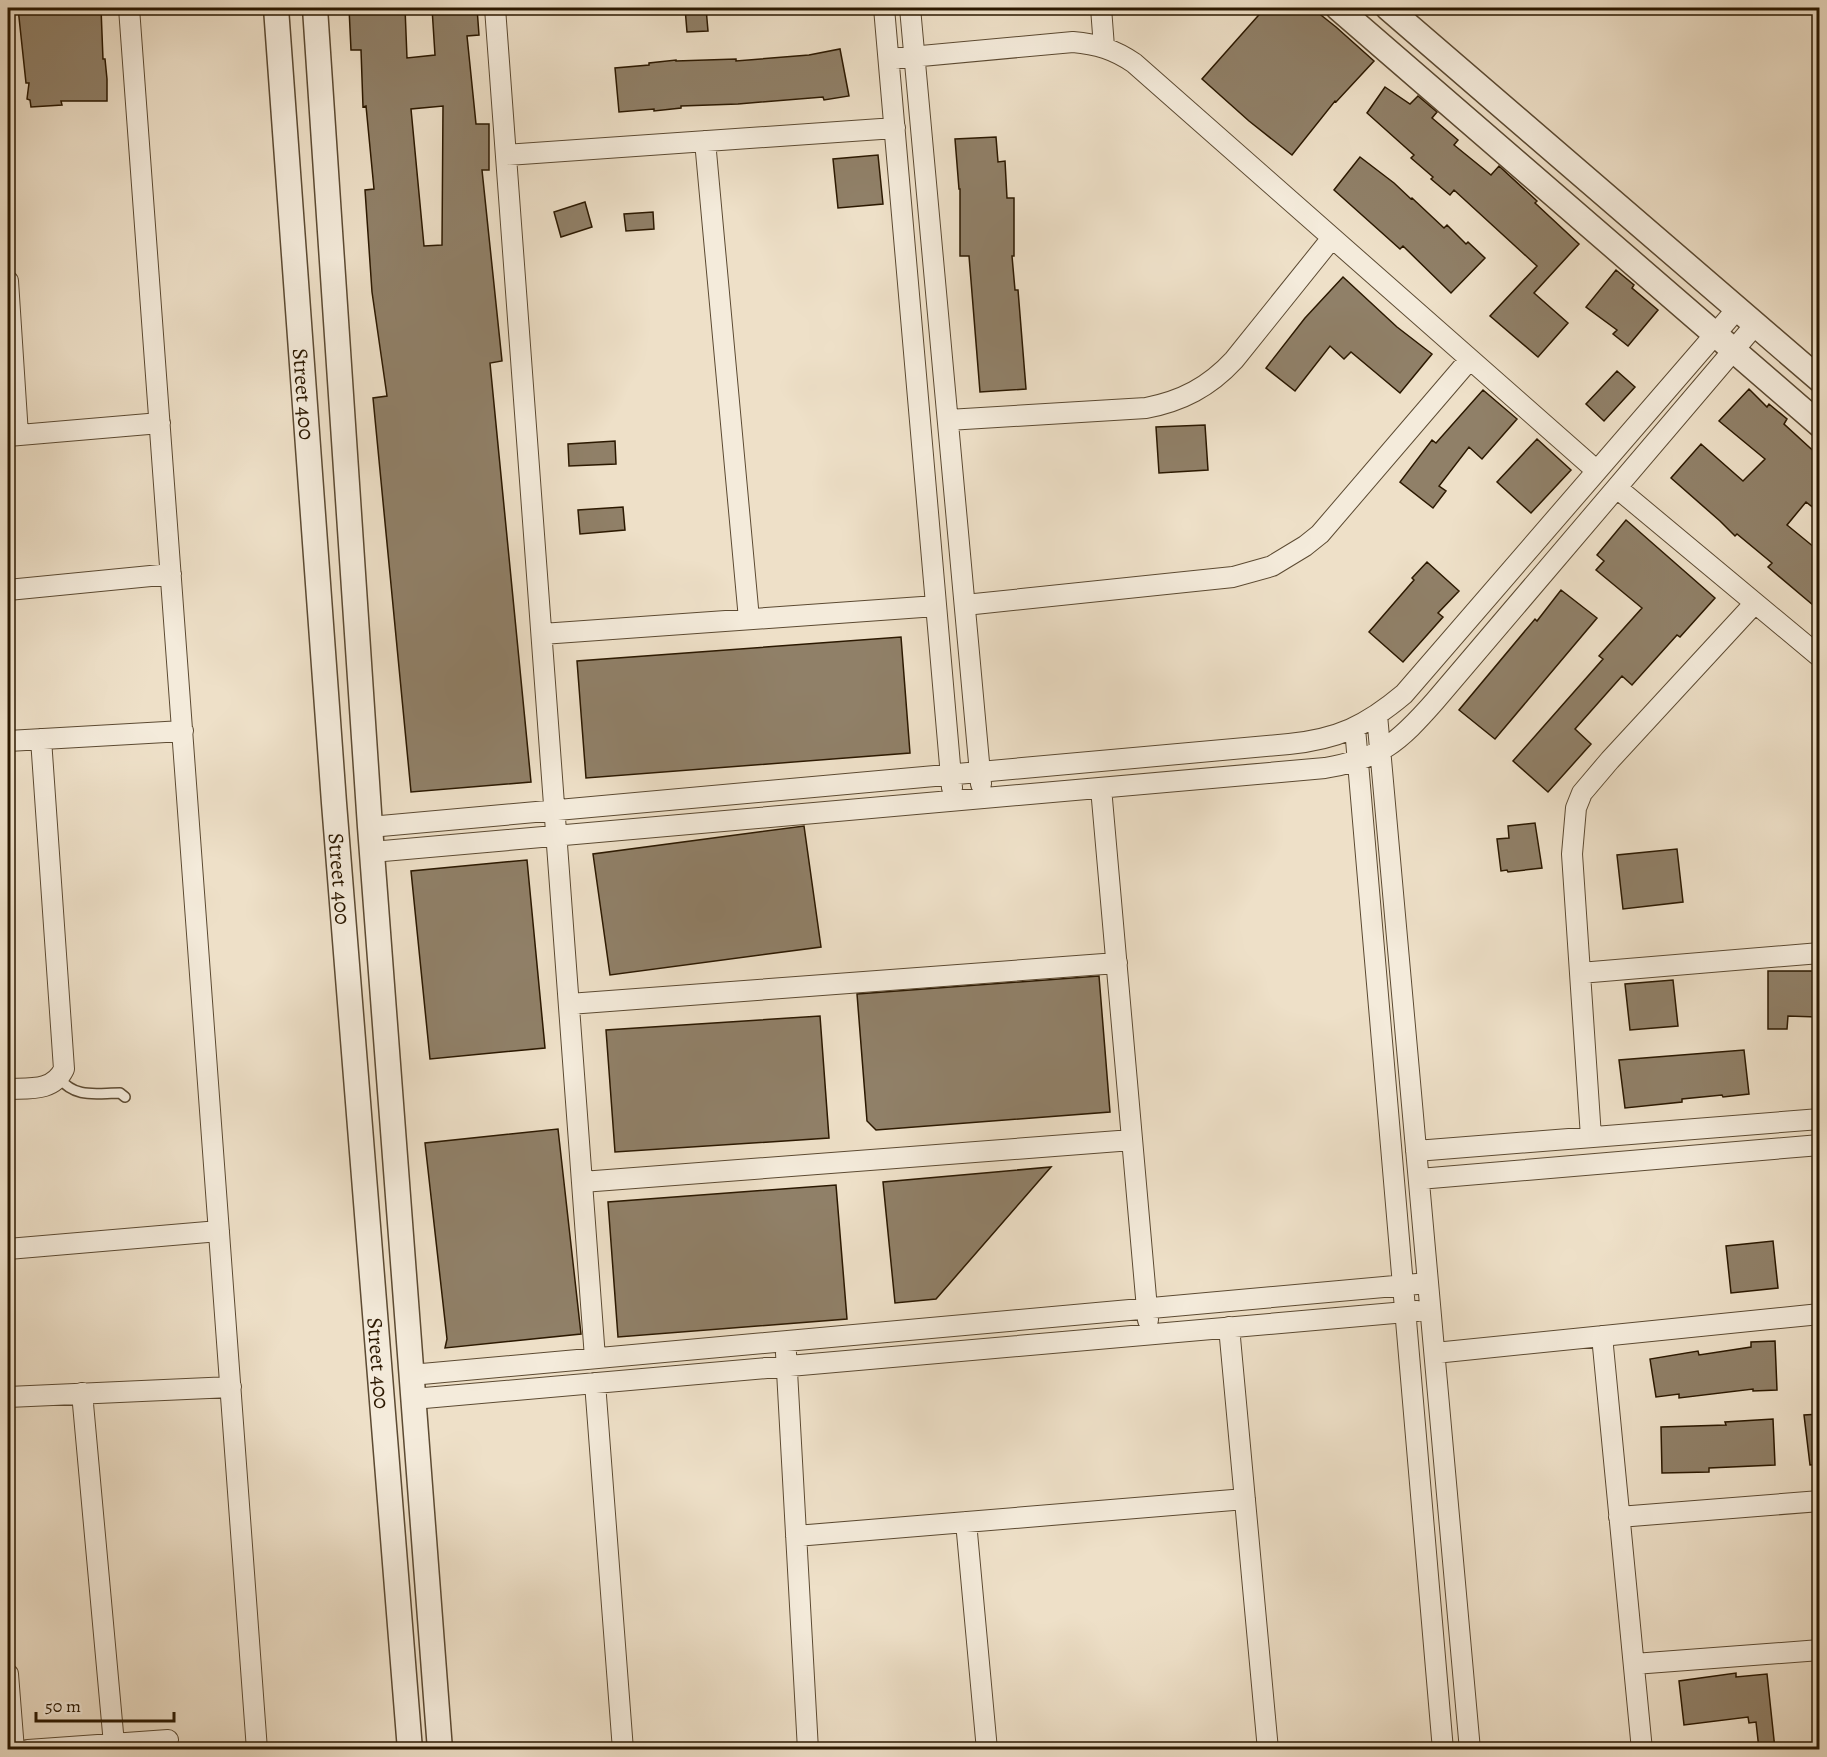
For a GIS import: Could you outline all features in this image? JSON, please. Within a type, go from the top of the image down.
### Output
[{"type":"street","points":[[129,8],[257,1749]]},
{"type":"street","name":"Street 400","points":[[276,8],[338,855],[410,1749]]},
{"type":"street","name":"Street 400","points":[[315,8],[370,827],[440,1749]]},
{"type":"street","points":[[495,8],[596,1358]]},
{"type":"street","points":[[884,8],[953,801]]},
{"type":"street","points":[[910,8],[983,798]]},
{"type":"street","points":[[1101,8],[1104,47]]},
{"type":"street","points":[[1338,8],[1820,425]]},
{"type":"street","points":[[1388,8],[1820,380]]},
{"type":"street","points":[[889,59],[1058,43],[1089,43],[1104,47],[1134,63],[1597,471]]},
{"type":"street","points":[[506,155],[895,128]]},
{"type":"street","points":[[705,141],[749,619]]},
{"type":"street","points":[[948,420],[1146,408],[1177,401],[1191,395],[1222,374],[1332,238]]},
{"type":"street","points":[[8,291],[13,435],[160,423]]},
{"type":"street","points":[[338,855],[1325,768],[1357,761],[1381,751],[1402,736],[1436,701],[1734,350],[1746,317]]},
{"type":"street","points":[[370,827],[1328,739],[1377,716],[1404,694],[1715,334],[1746,317]]},
{"type":"street","points":[[965,605],[1223,579],[1272,566],[1305,546],[1327,527],[1470,359]]},
{"type":"street","points":[[1617,488],[1820,657]]},
{"type":"street","points":[[8,590],[171,574]]},
{"type":"street","points":[[1591,1137],[1572,854],[1576,808],[1582,793],[1610,760],[1755,603]]},
{"type":"street","points":[[542,634],[936,606]]},
{"type":"street","points":[[1377,716],[1470,1749]]},
{"type":"street","points":[[1354,728],[1443,1749]]},
{"type":"street","points":[[8,741],[183,731]]},
{"type":"street","points":[[8,1089],[42,1087],[52,1084],[64,1070],[41,739]]},
{"type":"street","points":[[1101,788],[1150,1334]]},
{"type":"street","points":[[1580,974],[1820,953]]},
{"type":"street","points":[[569,1004],[1117,963]]},
{"type":"street","points":[[1416,1151],[1820,1119]]},
{"type":"street","points":[[582,1182],[1132,1140]]},
{"type":"street","points":[[1419,1179],[1820,1145]]},
{"type":"street","points":[[8,1249],[219,1231]]},
{"type":"street","points":[[411,1375],[1428,1283]]},
{"type":"street","points":[[413,1399],[1431,1310]]},
{"type":"street","points":[[1435,1353],[1820,1314]]},
{"type":"street","points":[[1229,1327],[1268,1749]]},
{"type":"street","points":[[1602,1336],[1642,1749]]},
{"type":"street","points":[[785,1341],[808,1749]]},
{"type":"street","points":[[596,1383],[623,1749]]},
{"type":"street","points":[[8,1397],[231,1387]]},
{"type":"street","points":[[82,1393],[114,1744]]},
{"type":"street","points":[[796,1536],[1245,1499]]},
{"type":"street","points":[[1619,1517],[1820,1501]]},
{"type":"street","points":[[966,1522],[987,1749]]},
{"type":"street","points":[[1634,1664],[1820,1650]]},
{"type":"street","points":[[8,1674],[14,1749]]},
{"type":"street","points":[[28,1749],[168,1740]]},
{"type":"lane","points":[[59,1078],[71,1090],[79,1094],[120,1093],[125,1097]]},
{"type":"building","points":[[18,8],[101,8],[107,101],[61,101],[62,105],[31,107],[30,100],[27,99],[29,83],[26,83]]},
{"type":"building","points":[[349,8],[405,8],[407,58],[435,55],[432,8],[477,8],[479,35],[467,36],[476,124],[489,124],[489,170],[482,170],[502,361],[490,363],[531,782],[411,792],[373,398],[387,396],[372,292],[365,190],[374,189],[366,106],[363,107],[361,50],[351,50]],"holes":[[[443,106],[442,245],[424,246],[411,109]]]},
{"type":"building","points":[[685,8],[706,8],[708,31],[687,32]]},
{"type":"building","points":[[1265,8],[1312,8],[1374,61],[1335,101],[1292,155],[1202,79]]},
{"type":"building","points":[[840,49],[849,96],[824,100],[823,97],[619,112],[615,68],[676,60],[736,59],[736,61],[809,55]]},
{"type":"building","points":[[1385,87],[1410,104],[1418,96],[1437,112],[1432,118],[1458,140],[1454,145],[1491,175],[1499,166],[1579,244],[1534,293],[1568,323],[1538,357],[1490,316],[1537,266],[1454,190],[1450,195],[1431,179],[1433,177],[1411,158],[1414,155],[1367,113]]},
{"type":"building","points":[[996,137],[998,162],[1005,161],[1007,198],[1014,198],[1014,256],[1012,256],[1015,290],[1018,290],[1026,389],[980,392],[969,256],[960,256],[960,189],[955,139]]},
{"type":"building","points":[[878,155],[883,204],[838,208],[833,159]]},
{"type":"building","points":[[1360,157],[1412,198],[1444,228],[1447,225],[1466,244],[1468,242],[1485,258],[1451,293],[1403,246],[1400,249],[1334,190]]},
{"type":"building","points":[[585,202],[592,227],[561,237],[554,212]]},
{"type":"building","points":[[653,212],[654,229],[626,231],[624,214]]},
{"type":"building","points":[[1616,270],[1634,285],[1632,288],[1658,310],[1628,346],[1613,334],[1617,330],[1586,307]]},
{"type":"building","points":[[1343,277],[1397,327],[1432,354],[1400,393],[1351,352],[1344,359],[1330,346],[1295,391],[1266,368],[1305,318]]},
{"type":"building","points":[[1617,371],[1635,387],[1604,421],[1586,404]]},
{"type":"building","points":[[1749,389],[1767,407],[1769,404],[1787,419],[1784,424],[1820,457],[1820,513],[1806,502],[1787,525],[1820,552],[1820,611],[1768,567],[1772,563],[1737,534],[1735,536],[1671,478],[1701,444],[1743,481],[1765,459],[1719,421]]},
{"type":"building","points":[[1483,390],[1517,419],[1482,459],[1469,447],[1439,486],[1446,491],[1433,508],[1400,482],[1432,440],[1436,443]]},
{"type":"building","points":[[1205,425],[1208,470],[1159,473],[1156,427]]},
{"type":"building","points":[[1537,439],[1571,470],[1531,513],[1497,482]]},
{"type":"building","points":[[615,441],[616,464],[569,466],[568,444]]},
{"type":"building","points":[[623,507],[625,530],[580,534],[578,510]]},
{"type":"building","points":[[1626,520],[1715,598],[1680,637],[1677,635],[1632,685],[1622,676],[1575,729],[1591,744],[1548,792],[1513,761],[1603,659],[1599,656],[1642,608],[1596,570],[1604,561],[1597,555]]},
{"type":"building","points":[[1427,562],[1459,591],[1438,613],[1443,617],[1403,662],[1369,632]]},
{"type":"building","points":[[1561,590],[1597,618],[1495,739],[1459,710]]},
{"type":"building","points":[[901,637],[910,753],[586,778],[577,661]]},
{"type":"building","points":[[1535,823],[1542,868],[1501,871],[1497,839],[1509,838],[1508,826]]},
{"type":"building","points":[[804,826],[821,947],[610,975],[593,854]]},
{"type":"building","points":[[1677,849],[1683,902],[1623,909],[1617,855]]},
{"type":"building","points":[[527,860],[545,1048],[430,1059],[411,871]]},
{"type":"building","points":[[1768,971],[1818,971],[1817,1017],[1788,1016],[1787,1029],[1768,1029]]},
{"type":"building","points":[[1099,976],[1110,1112],[876,1130],[867,1121],[857,994]]},
{"type":"building","points":[[1673,980],[1678,1026],[1630,1030],[1625,984]]},
{"type":"building","points":[[820,1016],[829,1138],[615,1152],[606,1030]]},
{"type":"building","points":[[1744,1050],[1749,1094],[1682,1099],[1682,1102],[1625,1108],[1619,1060]]},
{"type":"building","points":[[558,1129],[581,1334],[445,1348],[447,1339],[425,1143]]},
{"type":"building","points":[[1051,1167],[936,1299],[895,1303],[883,1182]]},
{"type":"building","points":[[836,1185],[847,1319],[618,1337],[608,1202]]},
{"type":"building","points":[[1773,1241],[1778,1288],[1731,1293],[1726,1246]]},
{"type":"building","points":[[1775,1341],[1777,1390],[1753,1391],[1753,1389],[1679,1398],[1679,1394],[1656,1397],[1650,1359],[1698,1351],[1699,1355],[1751,1347],[1751,1342]]},
{"type":"building","points":[[1820,1414],[1820,1464],[1810,1465],[1804,1415]]},
{"type":"building","points":[[1773,1419],[1775,1465],[1709,1468],[1709,1472],[1662,1473],[1661,1427],[1726,1425],[1725,1422]]},
{"type":"building","points":[[1736,1673],[1736,1677],[1767,1674],[1775,1749],[1759,1749],[1756,1722],[1749,1723],[1748,1717],[1684,1725],[1679,1681]]}]
